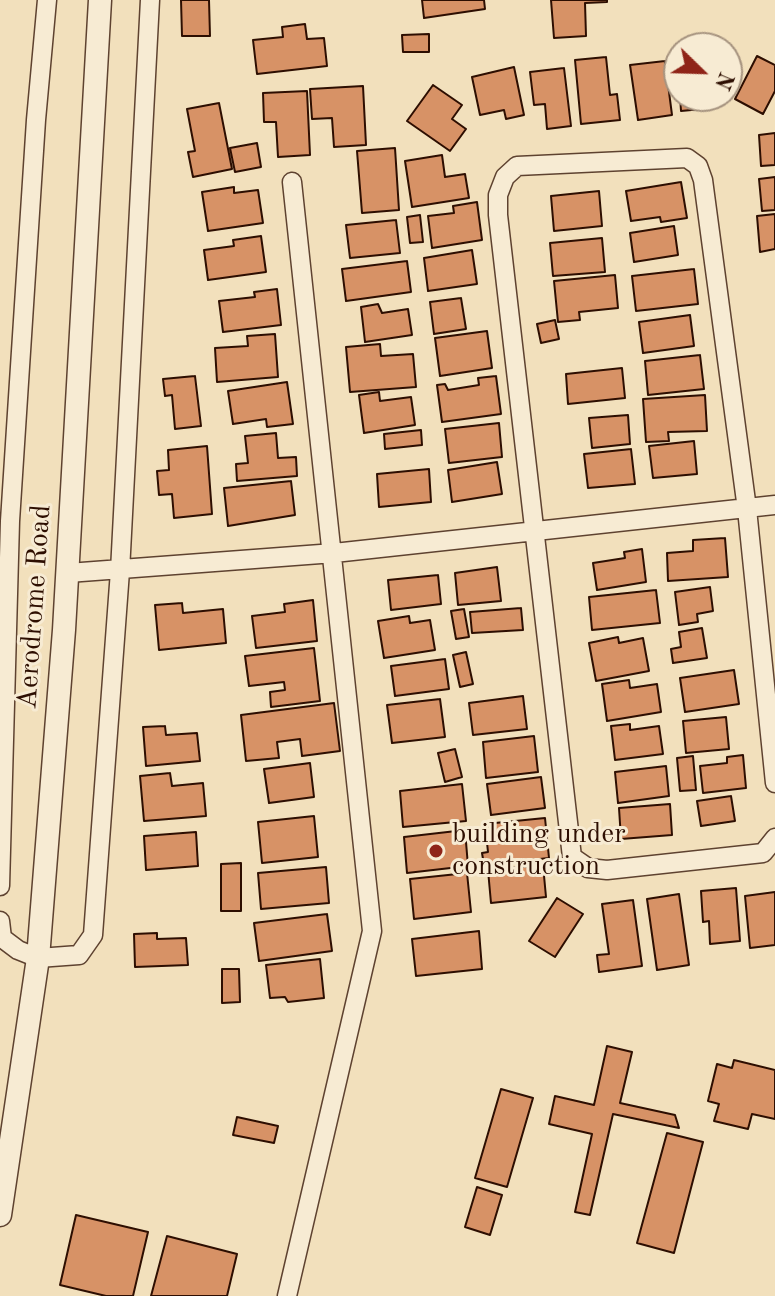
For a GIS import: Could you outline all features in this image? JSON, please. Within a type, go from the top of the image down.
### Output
[{"type":"street","points":[[0,886],[5,520],[47,0]]},
{"type":"street","name":"Aerodrome Road","points":[[0,1215],[38,958],[68,573],[100,0]]},
{"type":"street","points":[[0,921],[2,938],[18,950],[38,958],[79,955],[93,935],[120,571],[150,0]]},
{"type":"street","points":[[775,783],[747,509],[703,180],[698,166],[687,158],[517,166],[505,177],[498,195],[498,215],[537,529],[572,857],[588,868],[607,870],[763,853],[775,838]]},
{"type":"street","points":[[287,1296],[372,931],[292,182]]},
{"type":"street","points":[[68,573],[334,553],[775,505]]},
{"type":"building","points":[[181,0],[209,0],[210,36],[182,36]]},
{"type":"building","points":[[422,0],[484,0],[485,9],[424,18]]},
{"type":"building","points":[[551,0],[607,2],[585,3],[586,36],[554,38]]},
{"type":"building","points":[[305,24],[307,39],[324,38],[327,66],[257,74],[253,40],[283,37],[282,27]]},
{"type":"building","points":[[429,34],[429,52],[403,52],[402,35]]},
{"type":"building","points":[[757,56],[775,65],[775,91],[763,114],[743,103],[743,83]]},
{"type":"building","points":[[606,57],[610,95],[617,94],[620,120],[581,124],[575,60]]},
{"type":"building","points":[[663,61],[663,112],[672,112],[672,115],[638,120],[630,65]]},
{"type":"building","points":[[514,67],[524,115],[506,119],[504,110],[480,115],[472,77]]},
{"type":"building","points":[[564,68],[571,126],[547,129],[545,104],[534,105],[530,72]]},
{"type":"building","points":[[433,85],[462,105],[452,119],[466,129],[450,151],[407,121]]},
{"type":"building","points":[[363,86],[366,145],[334,147],[332,118],[312,119],[310,89]]},
{"type":"building","points":[[307,91],[310,155],[278,157],[276,122],[264,122],[263,93]]},
{"type":"building","points":[[219,103],[232,169],[193,177],[188,152],[195,151],[187,109]]},
{"type":"building","points":[[775,133],[775,165],[761,166],[759,135]]},
{"type":"building","points":[[257,143],[261,167],[235,172],[230,148]]},
{"type":"building","points":[[395,148],[399,210],[362,213],[357,151]]},
{"type":"building","points":[[442,155],[445,177],[465,174],[469,198],[412,207],[405,161]]},
{"type":"building","points":[[775,177],[775,210],[762,211],[759,179]]},
{"type":"building","points":[[681,182],[687,218],[661,222],[660,217],[631,221],[626,191]]},
{"type":"building","points":[[234,187],[234,193],[258,190],[263,223],[208,231],[202,192]]},
{"type":"building","points":[[599,191],[602,226],[554,231],[551,196]]},
{"type":"building","points":[[477,202],[482,240],[432,248],[428,216],[454,213],[453,206]]},
{"type":"building","points":[[775,214],[775,249],[760,252],[757,216]]},
{"type":"building","points":[[420,215],[423,242],[410,243],[407,217]]},
{"type":"building","points":[[396,220],[400,253],[350,258],[346,225]]},
{"type":"building","points":[[674,226],[678,255],[634,262],[630,233]]},
{"type":"building","points":[[261,236],[266,272],[208,280],[204,250],[234,246],[233,240]]},
{"type":"building","points":[[602,238],[605,272],[553,276],[550,243]]},
{"type":"building","points":[[472,250],[477,284],[428,291],[424,258]]},
{"type":"building","points":[[407,261],[411,292],[346,301],[342,269]]},
{"type":"building","points":[[694,269],[698,304],[636,311],[632,276]]},
{"type":"building","points":[[615,275],[618,308],[579,312],[580,320],[558,322],[554,281]]},
{"type":"building","points":[[277,289],[281,325],[223,332],[219,301],[255,297],[254,292]]},
{"type":"building","points":[[461,298],[466,329],[434,334],[430,302]]},
{"type":"building","points":[[378,304],[382,313],[408,309],[412,335],[365,342],[361,307]]},
{"type":"building","points":[[690,315],[694,346],[643,353],[639,322]]},
{"type":"building","points":[[555,320],[559,339],[541,343],[537,324]]},
{"type":"building","points":[[487,331],[492,368],[440,376],[435,338]]},
{"type":"building","points":[[275,334],[278,377],[217,382],[215,348],[248,346],[247,336]]},
{"type":"building","points":[[380,344],[381,356],[413,354],[416,387],[350,392],[346,347]]},
{"type":"building","points":[[700,355],[704,389],[648,395],[645,361]]},
{"type":"building","points":[[622,368],[625,398],[568,404],[566,374]]},
{"type":"building","points":[[195,376],[201,426],[175,429],[172,395],[165,396],[163,379]]},
{"type":"building","points":[[496,376],[501,414],[442,422],[437,385],[445,384],[448,390],[479,385],[478,378]]},
{"type":"building","points":[[287,382],[293,424],[267,427],[266,419],[233,424],[228,391]]},
{"type":"building","points":[[379,392],[380,401],[411,397],[415,425],[364,433],[359,395]]},
{"type":"building","points":[[705,395],[707,431],[668,432],[669,441],[646,442],[643,399]]},
{"type":"building","points":[[628,415],[630,444],[592,448],[589,418]]},
{"type":"building","points":[[499,423],[502,457],[449,463],[445,429]]},
{"type":"building","points":[[421,430],[422,445],[385,449],[384,434]]},
{"type":"building","points":[[276,433],[278,458],[296,457],[297,476],[237,481],[236,464],[248,463],[245,436]]},
{"type":"building","points":[[694,441],[697,474],[653,478],[649,446]]},
{"type":"building","points":[[207,446],[212,514],[174,518],[172,494],[159,495],[157,471],[169,470],[168,450]]},
{"type":"building","points":[[631,449],[635,484],[588,488],[584,454]]},
{"type":"building","points":[[497,462],[502,494],[452,502],[448,470]]},
{"type":"building","points":[[429,469],[431,502],[379,507],[377,474]]},
{"type":"building","points":[[291,481],[295,515],[228,526],[224,488]]},
{"type":"building","points":[[725,538],[728,577],[668,581],[667,553],[693,551],[693,540]]},
{"type":"building","points":[[642,549],[646,582],[597,590],[593,563],[625,558],[624,552]]},
{"type":"building","points":[[497,567],[501,601],[458,605],[455,573]]},
{"type":"building","points":[[438,575],[441,604],[391,610],[388,580]]},
{"type":"building","points":[[710,587],[713,611],[697,614],[698,622],[679,625],[675,592]]},
{"type":"building","points":[[656,590],[660,623],[592,630],[589,597]]},
{"type":"building","points":[[313,600],[317,641],[256,648],[252,616],[285,612],[284,604]]},
{"type":"building","points":[[182,603],[183,613],[223,609],[226,643],[159,650],[155,605]]},
{"type":"building","points":[[521,608],[523,630],[472,633],[470,612]]},
{"type":"building","points":[[464,609],[469,637],[456,639],[451,611]]},
{"type":"building","points":[[409,616],[410,623],[430,620],[435,650],[384,658],[378,621]]},
{"type":"building","points":[[702,628],[707,658],[673,663],[671,649],[681,647],[679,632]]},
{"type":"building","points":[[618,637],[619,643],[643,638],[649,671],[596,681],[589,643]]},
{"type":"building","points":[[314,648],[320,701],[271,707],[270,692],[285,690],[284,682],[249,686],[245,656]]},
{"type":"building","points":[[466,652],[473,684],[460,687],[453,655]]},
{"type":"building","points":[[445,659],[449,689],[395,696],[391,666]]},
{"type":"building","points":[[734,670],[739,704],[685,712],[680,678]]},
{"type":"building","points":[[629,680],[630,688],[657,684],[661,712],[607,721],[602,684]]},
{"type":"building","points":[[523,696],[527,729],[473,735],[469,703]]},
{"type":"building","points":[[440,699],[445,737],[392,743],[387,705]]},
{"type":"building","points":[[334,703],[340,751],[302,756],[300,739],[277,742],[279,758],[246,761],[241,715]]},
{"type":"building","points":[[726,717],[729,749],[686,753],[683,721]]},
{"type":"building","points":[[630,724],[630,730],[659,726],[663,754],[615,760],[611,726]]},
{"type":"building","points":[[165,726],[166,735],[197,733],[200,761],[146,766],[143,727]]},
{"type":"building","points":[[534,736],[538,772],[486,778],[483,742]]},
{"type":"building","points":[[455,749],[462,777],[445,782],[438,753]]},
{"type":"building","points":[[743,755],[746,788],[703,793],[700,766],[727,763],[727,757]]},
{"type":"building","points":[[693,756],[696,790],[680,791],[677,758]]},
{"type":"building","points":[[310,763],[314,797],[269,803],[264,769]]},
{"type":"building","points":[[666,766],[669,796],[618,803],[615,772]]},
{"type":"building","points":[[170,773],[172,786],[203,783],[206,816],[144,821],[140,776]]},
{"type":"building","points":[[541,777],[545,808],[491,815],[487,784]]},
{"type":"building","points":[[462,784],[466,821],[403,827],[400,791]]},
{"type":"building","points":[[731,796],[735,821],[701,826],[697,801]]},
{"type":"building","points":[[670,804],[672,835],[621,839],[619,808]]},
{"type":"building","points":[[314,816],[318,857],[262,863],[258,822]]},
{"type":"building","points":[[545,818],[549,858],[484,865],[482,853],[488,852],[485,824]]},
{"type":"building","name":"building under construction","points":[[465,830],[468,866],[407,873],[404,837]]},
{"type":"building","points":[[196,832],[198,866],[146,870],[144,836]]},
{"type":"building","points":[[241,863],[241,911],[221,911],[221,864]]},
{"type":"building","points":[[543,865],[546,897],[491,903],[488,870]]},
{"type":"building","points":[[326,867],[329,903],[261,909],[258,873]]},
{"type":"building","points":[[467,873],[471,912],[414,919],[410,879]]},
{"type":"building","points":[[736,888],[740,941],[710,944],[709,921],[703,922],[701,891]]},
{"type":"building","points":[[775,892],[775,945],[750,948],[745,896]]},
{"type":"building","points":[[679,894],[689,965],[657,970],[647,899]]},
{"type":"building","points":[[557,898],[583,914],[555,957],[529,941]]},
{"type":"building","points":[[633,900],[642,966],[599,972],[597,955],[609,954],[602,904]]},
{"type":"building","points":[[327,914],[332,951],[259,961],[254,923]]},
{"type":"building","points":[[479,931],[482,969],[416,976],[412,939]]},
{"type":"building","points":[[157,933],[157,939],[186,938],[188,965],[135,967],[134,934]]},
{"type":"building","points":[[320,959],[324,998],[288,1002],[285,997],[270,998],[266,965]]},
{"type":"building","points":[[222,969],[239,969],[240,1002],[222,1003]]},
{"type":"building","points":[[607,1046],[632,1052],[620,1103],[675,1115],[679,1128],[613,1114],[590,1215],[575,1212],[592,1134],[549,1124],[555,1096],[594,1105]]},
{"type":"building","points":[[734,1060],[775,1070],[775,1119],[752,1114],[748,1129],[714,1121],[719,1104],[708,1101],[717,1064],[732,1068]]},
{"type":"building","points":[[501,1089],[533,1098],[507,1187],[475,1178]]},
{"type":"building","points":[[237,1117],[278,1126],[274,1143],[233,1135]]},
{"type":"building","points":[[667,1133],[703,1142],[674,1253],[637,1243]]},
{"type":"building","points":[[477,1187],[502,1195],[490,1235],[465,1227]]},
{"type":"building","points":[[76,1215],[148,1232],[133,1296],[106,1296],[60,1285]]},
{"type":"building","points":[[167,1236],[237,1254],[227,1296],[151,1296]]},
{"type":"place","name":"building under construction","points":[[436,851]]}]
